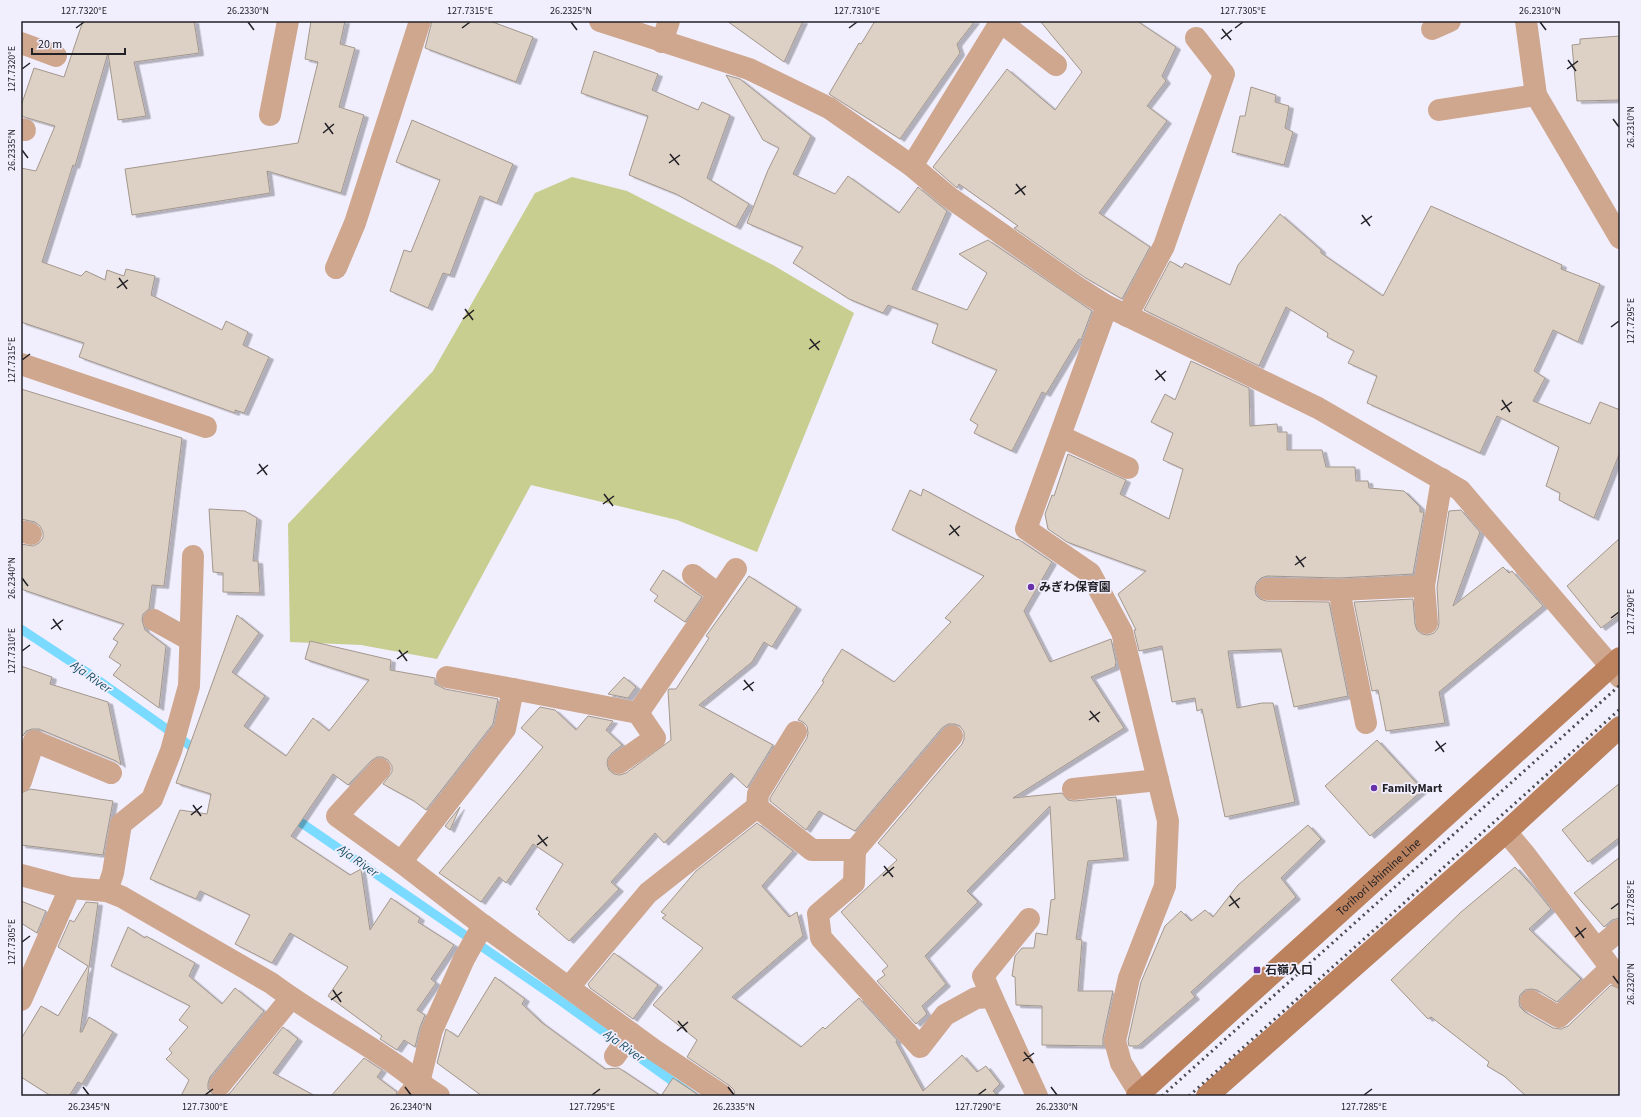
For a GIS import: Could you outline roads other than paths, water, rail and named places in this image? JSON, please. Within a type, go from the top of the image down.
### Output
[{"type":"street","points":[[270,115],[288,21]]},
{"type":"street","points":[[336,268],[354,223],[420,21]]},
{"type":"street","points":[[600,21],[749,69],[829,108],[912,166],[949,197],[1077,287],[1107,306],[1318,408],[1460,490],[1617,667]]},
{"type":"street","points":[[662,42],[669,21]]},
{"type":"street","points":[[1526,21],[1536,95],[1620,238]]},
{"type":"street","points":[[912,166],[1001,22],[1056,65]]},
{"type":"street","points":[[1127,316],[1164,246],[1224,74],[1196,38]]},
{"type":"street","points":[[21,43],[56,56]]},
{"type":"street","points":[[1439,110],[1536,95]]},
{"type":"street","points":[[1107,306],[1026,529],[1090,573],[1122,632],[1168,821],[1165,886],[1129,978],[1115,1041],[1121,1063],[1138,1095]]},
{"type":"street","points":[[21,364],[206,427]]},
{"type":"street","points":[[1060,436],[1128,468]]},
{"type":"street","points":[[1427,623],[1424,586],[1442,479]]},
{"type":"street","points":[[107,891],[113,873],[121,824],[152,799],[171,751],[189,686],[193,556]]},
{"type":"street","points":[[638,713],[736,569]]},
{"type":"street","points":[[693,575],[718,594]]},
{"type":"street","points":[[1267,589],[1338,590],[1424,586]]},
{"type":"street","points":[[1338,590],[1366,723]]},
{"type":"street","points":[[154,620],[190,640]]},
{"type":"street","name":"Torihori Ishimine Line","points":[[1138,1095],[1617,667]]},
{"type":"street","points":[[447,677],[638,713],[655,738],[618,763]]},
{"type":"street","points":[[401,862],[505,729],[512,690]]},
{"type":"street","points":[[1207,1096],[1506,832],[1620,726]]},
{"type":"street","points":[[569,987],[648,893],[757,807],[758,794],[796,732]]},
{"type":"street","points":[[952,736],[855,850],[854,883],[818,914],[821,938],[920,1047],[945,1015],[976,998],[992,997]]},
{"type":"street","points":[[21,781],[34,741],[111,773]]},
{"type":"street","points":[[380,769],[337,816],[631,1033],[723,1096]]},
{"type":"street","points":[[1073,788],[1158,780]]},
{"type":"street","points":[[757,807],[812,850],[855,850]]},
{"type":"street","points":[[1506,832],[1523,852],[1615,973],[1560,1017],[1531,1001]]},
{"type":"street","points":[[21,875],[70,888],[107,891],[122,897],[271,983],[291,998],[399,1067],[413,1090],[439,1096]]},
{"type":"street","points":[[21,1000],[70,888]]},
{"type":"street","points":[[1029,919],[983,976],[1037,1096]]},
{"type":"street","points":[[413,1090],[432,1030],[464,959],[484,925]]},
{"type":"street","points":[[1597,949],[1620,930]]},
{"type":"street","points":[[220,1085],[291,998]]},
{"type":"street","points":[[615,1056],[631,1033]]},
{"type":"waterway","name":"Aja River","points":[[21,629],[88,673],[199,752]]},
{"type":"waterway","name":"Aja River","points":[[290,815],[558,999],[693,1096]]},
{"type":"railway","points":[[1162,1096],[1620,685]]},
{"type":"railway","points":[[1189,1096],[1620,709]]},
{"type":"place","name":"みぎわ保育園","points":[[1031,587]]},
{"type":"place","name":"FamilyMart","points":[[1374,788]]},
{"type":"place","name":"石嶺入口","points":[[1257,970]]}]
